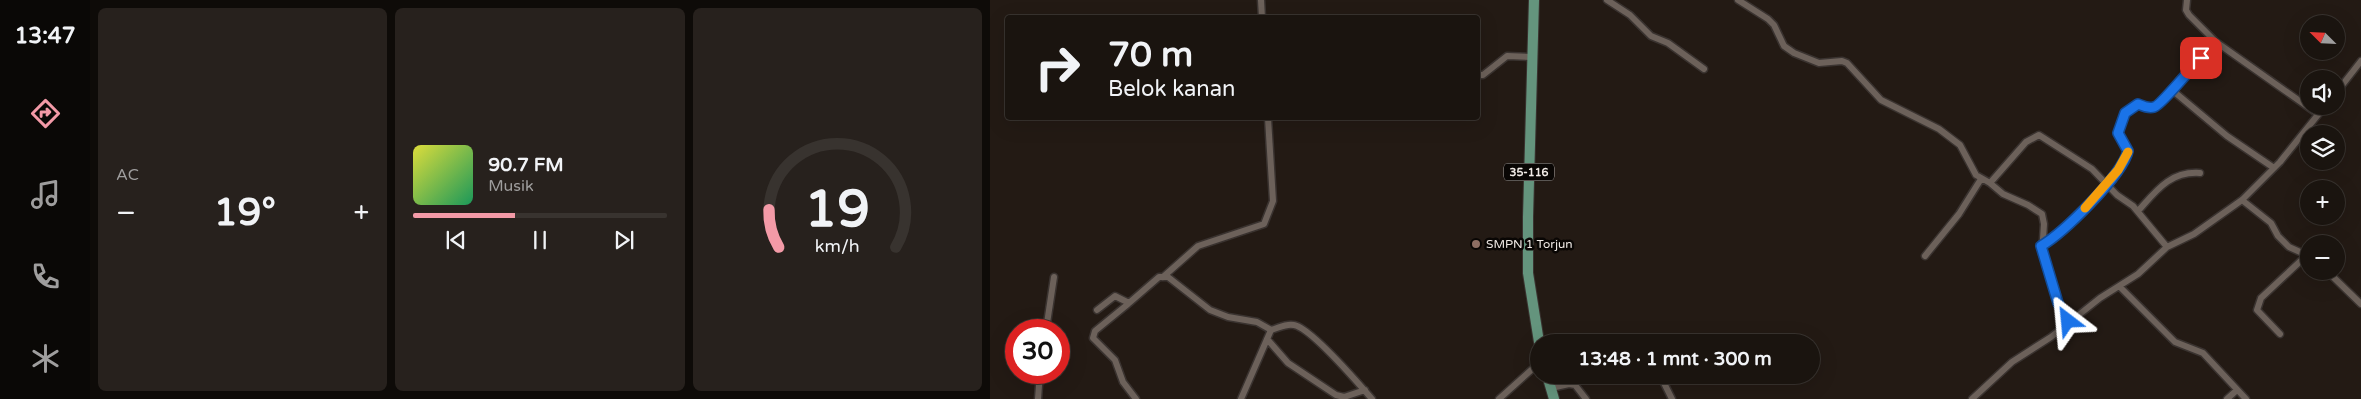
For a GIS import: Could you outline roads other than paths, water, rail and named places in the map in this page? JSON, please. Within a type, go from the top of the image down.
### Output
[{"type":"main road","name":"35-116","points":[[1534,0],[1528,273],[1539,334]]},
{"type":"street","points":[[1262,0],[1262,15]]},
{"type":"street","points":[[1607,0],[1630,15],[1651,36],[1668,43],[1704,69]]},
{"type":"street","points":[[1738,0],[1768,19],[1774,25],[1780,42],[1794,52],[1819,63],[1842,61],[1847,63],[1881,100],[1939,129],[1960,145],[1973,171],[1981,179],[1990,183],[2003,194],[2028,204],[2042,214],[2044,224],[2041,246],[2058,303],[2068,321]]},
{"type":"street","points":[[2187,0],[2186,10],[2189,15],[2216,42],[2300,101]]},
{"type":"street","points":[[2041,246],[2056,238],[2106,185],[2127,155],[2126,146],[2118,133],[2125,113],[2138,104],[2156,107],[2160,104],[2216,42]]},
{"type":"street","points":[[1480,75],[1483,75],[1507,56],[1532,57]]},
{"type":"street","points":[[2345,81],[2361,61]]},
{"type":"street","points":[[2172,90],[2227,136],[2274,168]]},
{"type":"street","points":[[1972,399],[2012,362],[2051,337],[2068,321],[2120,287],[2167,247],[2194,234],[2242,200],[2274,168],[2317,115]]},
{"type":"street","points":[[1136,399],[1124,382],[1115,360],[1093,338],[1096,331],[1156,279],[1163,276],[1198,246],[1264,224],[1273,201],[1268,120]]},
{"type":"street","points":[[1990,183],[2026,142],[2039,135],[2082,160],[2092,168],[2106,185],[2138,211],[2167,247]]},
{"type":"street","points":[[2138,211],[2159,188],[2181,173],[2200,173]]},
{"type":"street","points":[[1925,256],[1959,214],[1981,179]]},
{"type":"street","points":[[2242,200],[2271,223],[2278,236],[2289,247],[2300,252]]},
{"type":"street","points":[[2280,334],[2257,310],[2257,305],[2261,298],[2300,263]]},
{"type":"street","points":[[1163,276],[1168,277],[1210,310],[1228,317],[1257,322],[1271,330]]},
{"type":"street","points":[[1048,319],[1054,277]]},
{"type":"street","points":[[2336,280],[2361,304]]},
{"type":"street","points":[[2120,287],[2175,342],[2203,353],[2246,399]]},
{"type":"street","points":[[1097,310],[1115,296],[1120,297],[1128,304]]},
{"type":"street","points":[[1241,399],[1271,330],[1286,324],[1298,326],[1335,357],[1372,399]]},
{"type":"street","points":[[1267,339],[1288,363],[1331,392],[1344,397],[1364,390]]},
{"type":"street","points":[[1499,399],[1530,371]]},
{"type":"street","points":[[1038,399],[1039,384]]},
{"type":"street","points":[[1553,396],[1569,384],[1575,385],[1586,399]]},
{"type":"street","points":[[1664,384],[1672,399]]},
{"type":"street","points":[[2228,399],[2237,390]]},
{"type":"place","name":"SMPN 1 Torjun","points":[[1476,244]]}]
